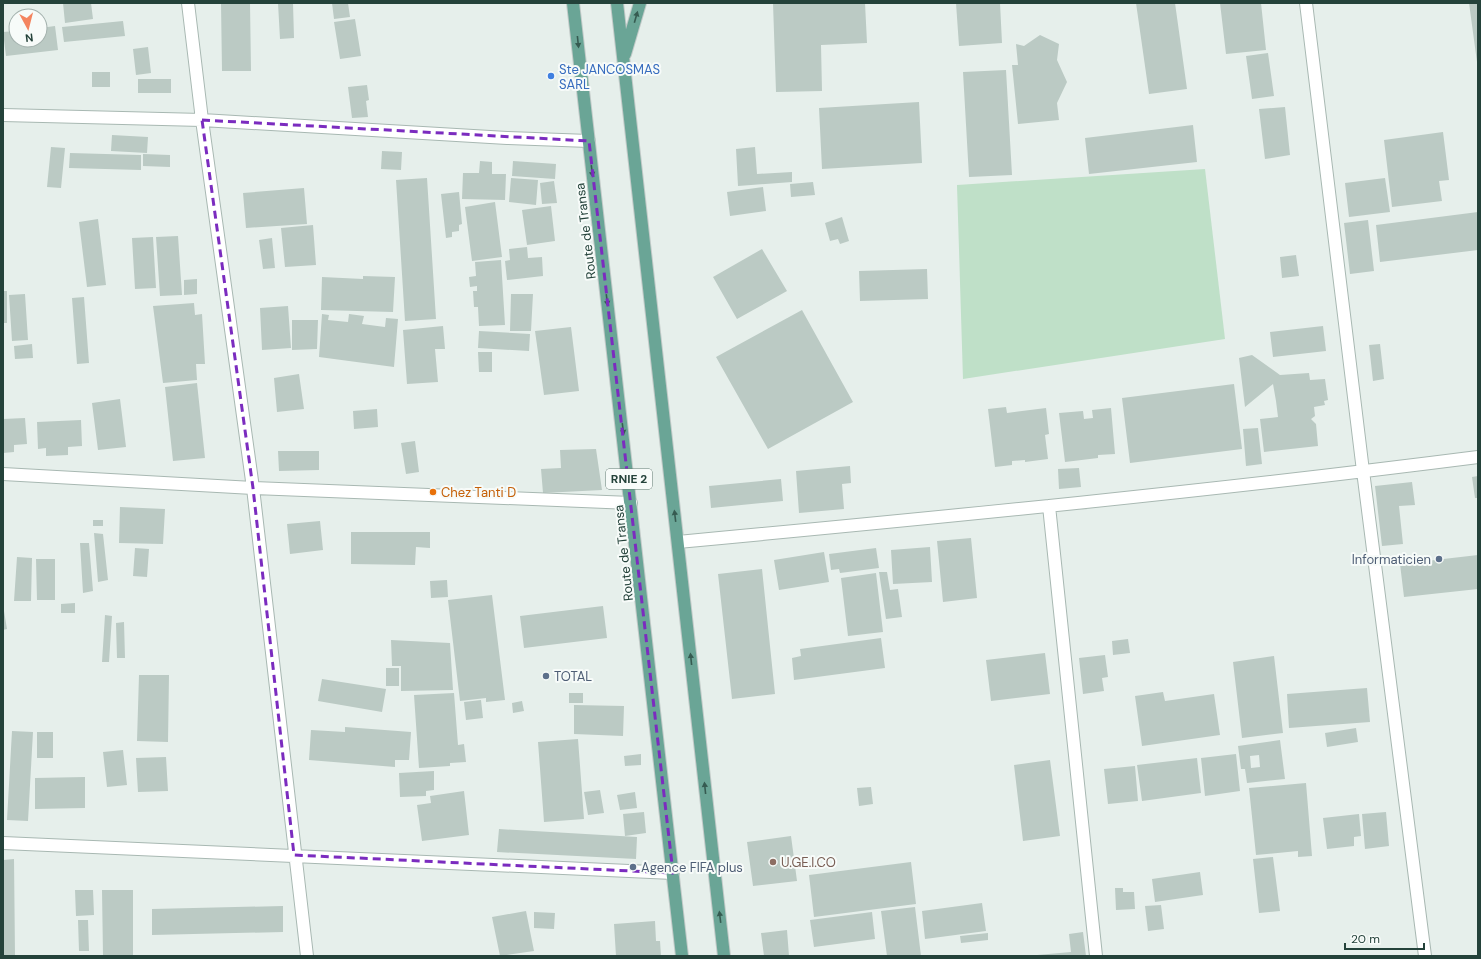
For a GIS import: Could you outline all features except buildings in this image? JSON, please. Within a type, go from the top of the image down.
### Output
[{"type":"main road","name":"Route de Transa","points":[[573,3],[682,956]]},
{"type":"main road","name":"RNIE 2","points":[[617,3],[724,956]]},
{"type":"main road","points":[[624,59],[640,3]]},
{"type":"street","points":[[188,3],[202,120],[253,488],[294,855],[307,956]]},
{"type":"street","points":[[1306,3],[1363,472],[1425,956]]},
{"type":"street","points":[[3,115],[202,120],[507,138],[589,141]]},
{"type":"street","points":[[678,542],[1049,506],[1363,472],[1478,457]]},
{"type":"street","points":[[3,474],[253,488],[631,503]]},
{"type":"street","points":[[1049,506],[1096,956]]},
{"type":"street","points":[[3,842],[673,873]]},
{"type":"highlighted area","points":[[202,120],[589,141],[673,873],[294,855],[253,488]]},
{"type":"green space","points":[[1205,169],[1225,339],[963,379],[957,185]]},
{"type":"place","name":"Ste JANCOSMAS SARL","points":[[551,76]]},
{"type":"place","name":"Chez Tanti D","points":[[433,492]]},
{"type":"place","name":"Informaticien","points":[[1439,559]]},
{"type":"place","name":"TOTAL","points":[[546,676]]},
{"type":"place","name":"U.GE.I.CO","points":[[773,862]]},
{"type":"place","name":"Agence FIFA plus","points":[[633,867]]}]
